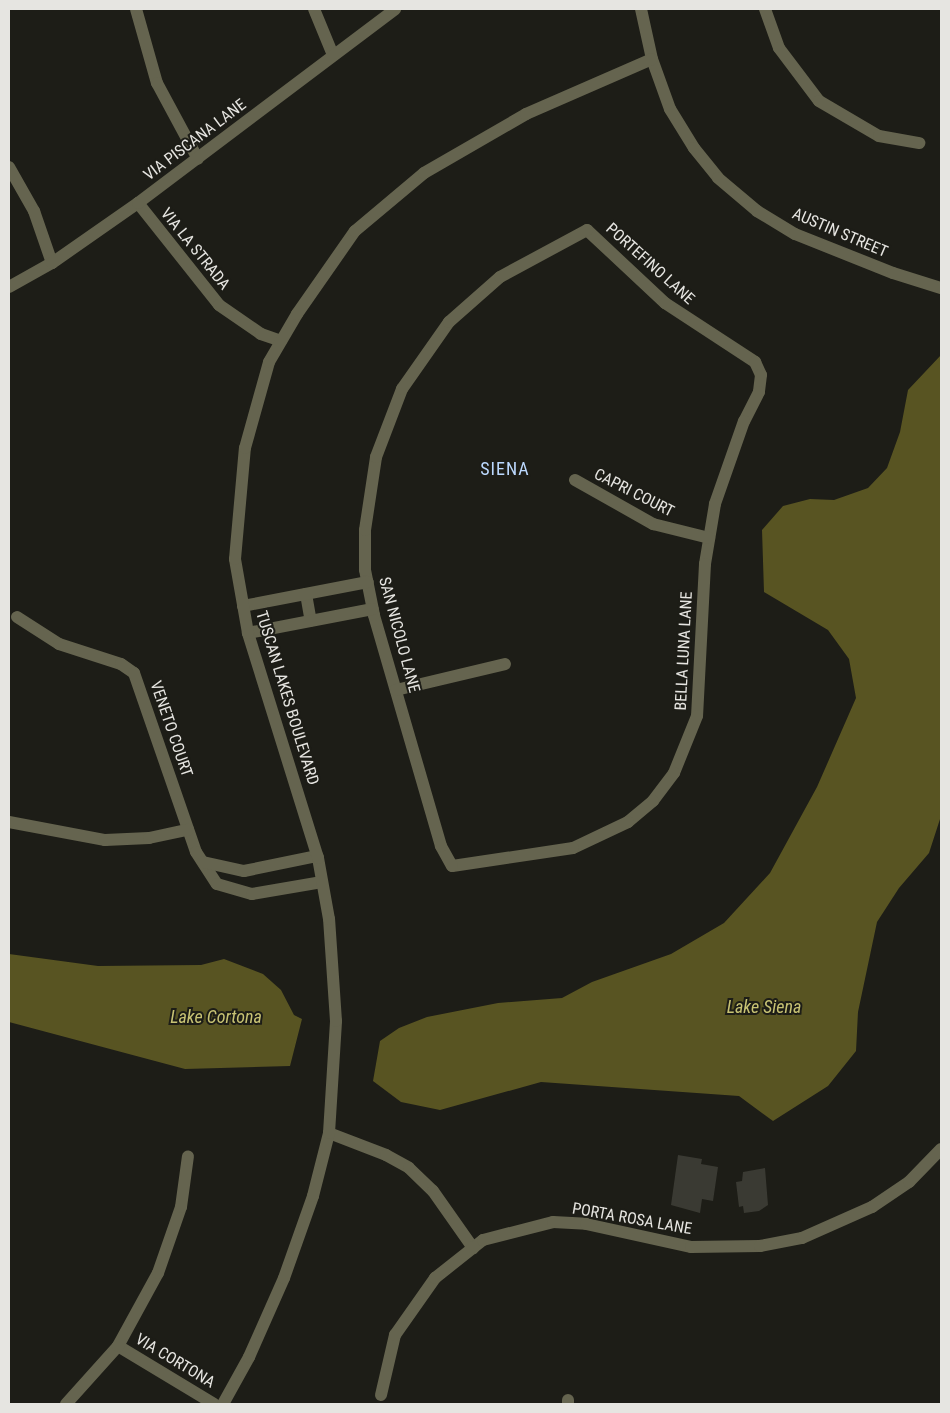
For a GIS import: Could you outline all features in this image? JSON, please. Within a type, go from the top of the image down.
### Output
[{"type":"street","points":[[136,9],[157,83],[198,159]]},
{"type":"street","points":[[314,9],[333,55]]},
{"type":"street","name":"VIA PISCANA LANE","points":[[9,287],[52,263],[138,203],[395,9]]},
{"type":"street","name":"AUSTIN STREET","points":[[641,9],[652,59],[670,109],[694,148],[718,178],[757,211],[795,234],[893,273],[941,288]]},
{"type":"street","points":[[765,9],[779,48],[819,101],[879,136],[918,143]]},
{"type":"street","name":"TUSCAN LAKES BOULEVARD","points":[[222,1404],[249,1357],[300,1238],[329,1134],[335,988],[322,882],[317,856],[248,633],[234,559],[245,448],[270,362],[281,341],[355,231],[424,172],[526,114],[652,59]]},
{"type":"street","points":[[9,167],[34,211],[52,263]]},
{"type":"street","name":"VIA LA STRADA","points":[[138,203],[219,305],[261,334],[281,341]]},
{"type":"street","name":"PORTEFINO LANE","points":[[587,230],[665,304],[755,362],[762,375]]},
{"type":"street","name":"SAN NICOLO LANE","points":[[452,866],[441,846],[373,609],[368,582],[365,530],[376,457],[388,422],[412,374],[449,322],[500,277],[587,230]]},
{"type":"street","name":"BELLA LUNA LANE","points":[[452,866],[573,848],[628,822],[653,801],[674,773],[697,716],[709,538],[715,504],[744,422],[759,392],[762,375]]},
{"type":"street","name":"CAPRI COURT","points":[[575,480],[653,524],[709,538]]},
{"type":"street","points":[[243,606],[368,582]]},
{"type":"street","points":[[306,594],[311,621]]},
{"type":"street","points":[[248,633],[373,609]]},
{"type":"street","name":"VENETO COURT","points":[[17,617],[59,644],[122,664],[134,674],[188,830],[203,862],[217,884],[241,894],[263,894],[322,882]]},
{"type":"street","points":[[396,690],[505,664]]},
{"type":"street","points":[[9,822],[104,840],[149,838],[188,830]]},
{"type":"street","points":[[203,862],[244,871],[317,856]]},
{"type":"street","points":[[329,1134],[386,1154],[409,1168],[433,1191],[473,1248]]},
{"type":"street","name":"PORTA ROSA LANE","points":[[381,1395],[395,1335],[435,1278],[483,1240],[518,1229],[553,1222],[586,1224],[691,1247],[760,1246],[802,1238],[872,1207],[909,1182],[941,1149]]},
{"type":"street","points":[[66,1404],[118,1346],[158,1273],[182,1207],[188,1156]]},
{"type":"street","name":"VIA CORTONA","points":[[118,1346],[214,1404]]},
{"type":"water","name":"Lake Siena","points":[[941,355],[941,816],[929,853],[899,888],[877,922],[858,1012],[856,1051],[828,1086],[773,1121],[739,1096],[541,1082],[440,1110],[401,1102],[373,1081],[380,1041],[399,1028],[427,1017],[498,1003],[562,998],[592,982],[671,954],[724,923],[770,873],[817,787],[856,698],[849,659],[828,630],[764,592],[762,530],[783,506],[810,499],[834,500],[868,488],[887,468],[900,432],[908,390]]},
{"type":"water","name":"Lake Cortona","points":[[9,954],[98,966],[201,965],[224,959],[263,974],[281,990],[294,1015],[302,1019],[290,1066],[185,1069],[9,1022]]},
{"type":"building","points":[[678,1155],[702,1159],[701,1164],[718,1167],[713,1201],[702,1199],[700,1213],[671,1205]]},
{"type":"building","points":[[765,1168],[768,1205],[759,1211],[744,1213],[743,1206],[739,1207],[736,1182],[742,1181],[743,1172]]},
{"type":"district","name":"SIENA","points":[[505,469]]}]
